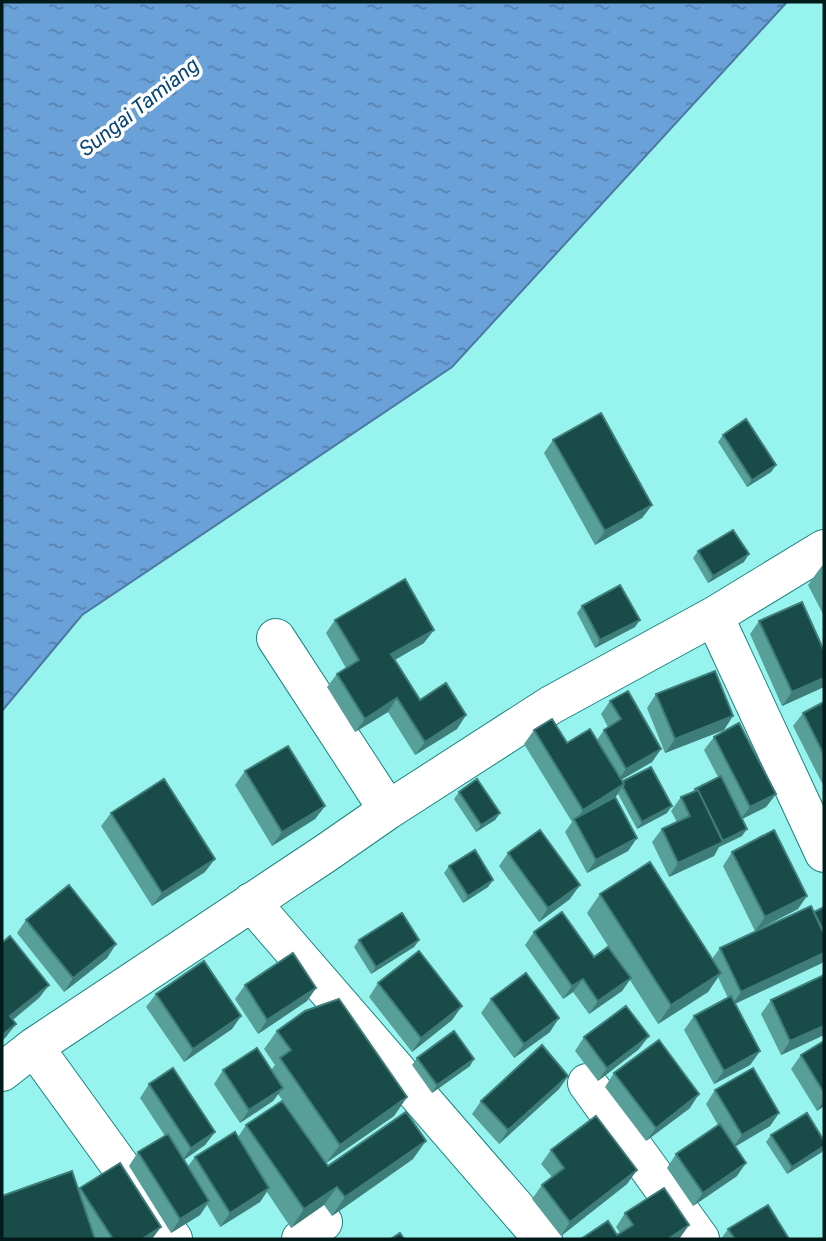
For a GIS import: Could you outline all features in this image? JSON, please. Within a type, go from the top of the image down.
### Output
[{"type":"street","points":[[2,1072],[388,810],[551,705],[713,616],[824,549]]},
{"type":"street","points":[[713,616],[824,853]]},
{"type":"street","points":[[276,638],[388,810]]},
{"type":"street","points":[[251,902],[543,1239]]},
{"type":"street","points":[[34,1048],[173,1239]]},
{"type":"street","points":[[587,1083],[700,1239]]},
{"type":"water","name":"Sungai Tamiang","points":[[2,2],[787,2],[452,367],[82,615],[2,711]]},
{"type":"building","points":[[601,413],[652,505],[605,531],[553,440]]},
{"type":"building","points":[[746,419],[776,465],[752,480],[723,435]]},
{"type":"building","points":[[733,530],[749,554],[713,576],[698,551]]},
{"type":"building","points":[[405,579],[434,630],[391,654],[420,700],[446,683],[466,715],[425,742],[397,698],[365,719],[337,674],[359,660],[335,620]]},
{"type":"building","points":[[620,585],[640,620],[600,640],[582,606]]},
{"type":"building","points":[[802,602],[824,651],[824,678],[792,692],[759,621]]},
{"type":"building","points":[[715,671],[733,716],[675,739],[656,694]]},
{"type":"building","points":[[628,691],[661,749],[626,769],[604,730],[621,719],[610,701]]},
{"type":"building","points":[[824,702],[824,755],[803,713]]},
{"type":"building","points":[[552,719],[567,743],[590,729],[624,784],[583,810],[534,730]]},
{"type":"building","points":[[739,723],[776,794],[750,807],[714,737]]},
{"type":"building","points":[[288,746],[325,806],[282,832],[245,771]]},
{"type":"building","points":[[651,767],[672,806],[642,822],[623,787],[623,781]]},
{"type":"building","points":[[721,776],[747,829],[723,841],[698,790],[695,789]]},
{"type":"building","points":[[164,779],[215,859],[162,893],[111,813]]},
{"type":"building","points":[[477,779],[500,813],[481,825],[459,792]]},
{"type":"building","points":[[698,790],[723,842],[678,863],[662,829],[690,816],[681,797]]},
{"type":"building","points":[[615,797],[637,838],[596,860],[574,819]]},
{"type":"building","points":[[540,830],[580,885],[548,908],[508,853]]},
{"type":"building","points":[[774,830],[807,896],[765,917],[732,852]]},
{"type":"building","points":[[475,850],[493,880],[468,896],[449,866]]},
{"type":"building","points":[[650,862],[721,973],[671,1005],[600,894]]},
{"type":"building","points":[[69,885],[116,944],[73,978],[26,920]]},
{"type":"building","points":[[811,906],[824,934],[824,953],[741,992],[720,948]]},
{"type":"building","points":[[824,907],[824,932],[814,912]]},
{"type":"building","points":[[562,912],[594,957],[608,947],[631,978],[598,1001],[583,979],[572,986],[534,932]]},
{"type":"building","points":[[402,913],[419,940],[376,967],[359,940]]},
{"type":"building","points":[[10,936],[49,985],[10,1016],[16,1024],[2,1035],[2,943]]},
{"type":"building","points":[[419,951],[462,1006],[421,1038],[378,983]]},
{"type":"building","points":[[293,953],[316,988],[267,1020],[245,985]]},
{"type":"building","points":[[204,961],[241,1016],[193,1049],[156,994]]},
{"type":"building","points":[[526,973],[559,1018],[524,1044],[491,999]]},
{"type":"building","points":[[824,975],[824,1026],[790,1041],[771,1000]]},
{"type":"building","points":[[731,996],[760,1051],[724,1071],[694,1016]]},
{"type":"building","points":[[339,999],[407,1097],[340,1145],[280,1058],[291,1050],[277,1031],[305,1011]]},
{"type":"building","points":[[626,1006],[649,1036],[607,1068],[584,1037]]},
{"type":"building","points":[[454,1031],[474,1059],[437,1085],[417,1058]]},
{"type":"building","points":[[659,1040],[699,1094],[656,1128],[614,1073]]},
{"type":"building","points":[[824,1041],[824,1093],[801,1055]]},
{"type":"building","points":[[542,1045],[568,1076],[508,1130],[481,1101]]},
{"type":"building","points":[[257,1048],[283,1088],[249,1110],[223,1070]]},
{"type":"building","points":[[173,1068],[215,1132],[191,1148],[149,1084]]},
{"type":"building","points":[[753,1068],[779,1113],[742,1135],[715,1090]]},
{"type":"building","points":[[282,1101],[328,1166],[406,1112],[426,1141],[345,1197],[337,1187],[304,1209],[246,1125]]},
{"type":"building","points":[[807,1113],[824,1141],[824,1146],[792,1167],[771,1135]]},
{"type":"building","points":[[596,1116],[637,1170],[570,1222],[542,1185],[564,1168],[551,1150]]},
{"type":"building","points":[[720,1124],[746,1163],[703,1193],[676,1154]]},
{"type":"building","points":[[235,1132],[269,1188],[230,1213],[195,1157]]},
{"type":"building","points":[[168,1134],[209,1201],[180,1219],[138,1152]]},
{"type":"building","points":[[120,1163],[161,1227],[142,1239],[113,1239],[80,1188]]},
{"type":"building","points":[[72,1171],[95,1239],[2,1239],[2,1196]]},
{"type":"building","points":[[664,1188],[689,1225],[668,1239],[581,1239],[608,1221],[617,1235],[633,1225],[625,1213]]},
{"type":"building","points":[[768,1205],[789,1239],[735,1239],[728,1229]]},
{"type":"building","points":[[400,1233],[404,1239],[391,1239]]}]
